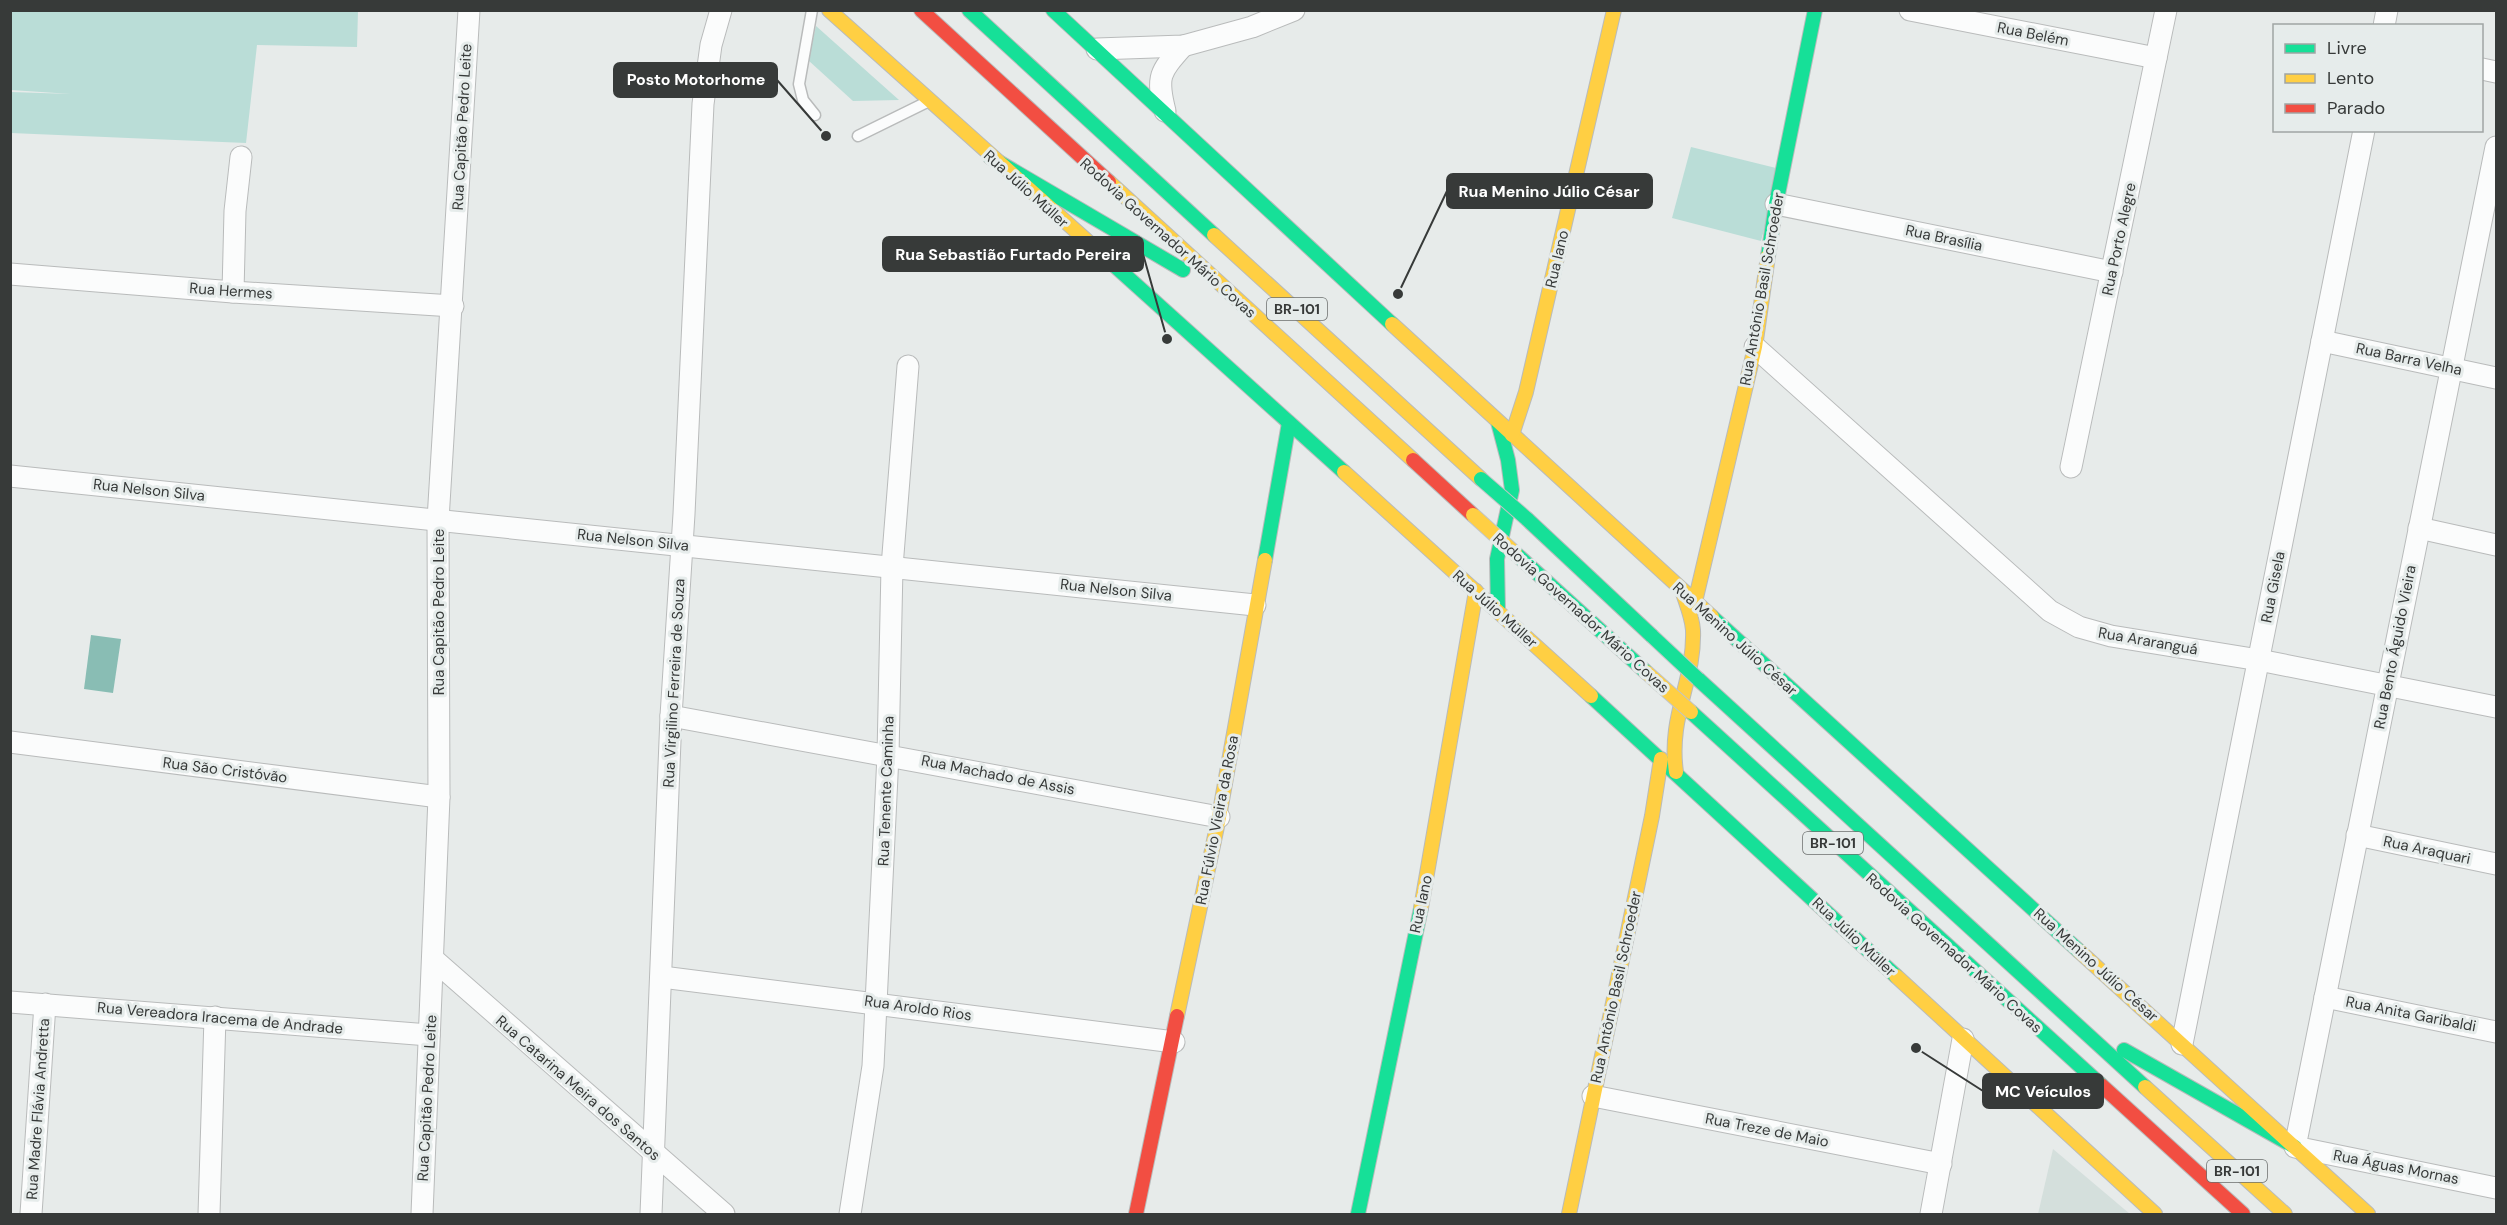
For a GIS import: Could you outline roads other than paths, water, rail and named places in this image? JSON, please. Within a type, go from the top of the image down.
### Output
[{"type":"main road","name":"Rua Júlio Müller","points":[[829,10],[1498,611],[1658,735],[1661,759],[2152,1213]]},
{"type":"main road","name":"Rodovia Governador Mário Covas","points":[[921,10],[1244,307],[2243,1215]]},
{"type":"main road","name":"Rodovia Governador Mário Covas","points":[[969,10],[2285,1215]]},
{"type":"main road","name":"Rua Menino Júlio César","points":[[1053,10],[1165,111],[1512,435],[1539,472],[1728,631],[2368,1215]]},
{"type":"main road","name":"Rua Iano","points":[[1512,435],[1526,392],[1614,10]]},
{"type":"main road","name":"Rua Antônio Basil Schroeder","points":[[1695,602],[1755,347],[1776,204],[1815,10]]},
{"type":"main road","points":[[990,157],[1244,307]]},
{"type":"main road","points":[[1498,422],[1508,460],[1512,490],[1497,559],[1498,611]]},
{"type":"main road","name":"Rua Fúlvio Vieira da Rosa","points":[[1136,1215],[1174,1042],[1219,817],[1289,423]]},
{"type":"main road","points":[[1512,490],[1539,472]]},
{"type":"main road","points":[[1461,578],[1478,573],[1497,559]]},
{"type":"main road","points":[[1682,590],[1693,631],[1691,651]]},
{"type":"main road","name":"Rua Iano","points":[[1358,1215],[1431,858],[1476,591]]},
{"type":"main road","points":[[1676,772],[1672,755],[1658,735],[1691,651],[1700,639],[1713,633],[1728,631]]},
{"type":"main road","name":"Rua Antônio Basil Schroeder","points":[[1569,1215],[1652,816],[1661,759]]},
{"type":"main road","points":[[2073,1022],[2295,1147]]},
{"type":"street","name":"Rua Capitão Pedro Leite","points":[[422,1215],[439,797],[438,520],[453,306],[469,10]]},
{"type":"street","name":"Rua Virgilino Ferreira de Souza","points":[[651,1215],[662,976],[670,716],[682,545],[704,104],[711,45],[721,10]]},
{"type":"street","points":[[1097,49],[1184,45],[1252,27],[1294,10]]},
{"type":"street","name":"Rua Belém","points":[[1910,10],[2156,58]]},
{"type":"street","name":"Rua Porto Alegre","points":[[2071,467],[2166,10]]},
{"type":"street","points":[[1165,111],[1159,88],[1161,70],[1184,45]]},
{"type":"street","name":"Rua Gisela","points":[[2182,1044],[2364,132]]},
{"type":"street","name":"Rua Bento Águido Vieira","points":[[2295,1147],[2451,369],[2489,222],[2496,147]]},
{"type":"street","points":[[233,292],[235,211],[241,157]]},
{"type":"street","name":"Rua Brasília","points":[[1776,204],[2112,272]]},
{"type":"street","name":"Rua Hermes","points":[[10,274],[233,292],[453,306]]},
{"type":"street","name":"Rua Barra Velha","points":[[2322,341],[2496,378]]},
{"type":"street","name":"Rua Araranguá","points":[[1755,347],[2050,611],[2079,627],[2111,636],[2259,660],[2496,707]]},
{"type":"street","name":"Rua Tenente Caminha","points":[[850,1215],[870,1094],[888,755],[892,567],[908,366]]},
{"type":"street","name":"Rua Nelson Silva","points":[[10,476],[1255,605]]},
{"type":"street","points":[[2419,528],[2496,545]]},
{"type":"street","name":"Rua Machado de Assis","points":[[670,716],[1219,817]]},
{"type":"street","name":"Rua São Cristóvão","points":[[10,742],[439,797]]},
{"type":"street","name":"Rua Araquari","points":[[2357,835],[2496,864]]},
{"type":"street","name":"Rua Catarina Meira dos Santos","points":[[433,959],[724,1215]]},
{"type":"street","name":"Rua Aroldo Rios","points":[[662,976],[1174,1042]]},
{"type":"street","name":"Rua Anita Garibaldi","points":[[2325,997],[2496,1032]]},
{"type":"street","name":"Rua Vereadora Iracema de Andrade","points":[[10,1002],[429,1035]]},
{"type":"street","name":"Rua Madre Flávia Andretta","points":[[30,1215],[45,1004]]},
{"type":"street","points":[[209,1215],[215,1017]]},
{"type":"street","points":[[1931,1215],[1963,1039]]},
{"type":"street","name":"Rua Treze de Maio","points":[[1593,1096],[1941,1164]]},
{"type":"street","name":"Rua Águas Mornas","points":[[2295,1147],[2496,1188]]},
{"type":"lane","points":[[812,10],[799,84],[803,100],[814,115]]},
{"type":"lane","points":[[858,136],[928,101]]},
{"type":"place","name":"Posto Motorhome","points":[[826,136]]},
{"type":"place","name":"Rua Menino Júlio César","points":[[1398,294]]},
{"type":"place","name":"Rua Sebastião Furtado Pereira","points":[[1167,339]]},
{"type":"place","name":"MC Veículos","points":[[1916,1048]]}]
